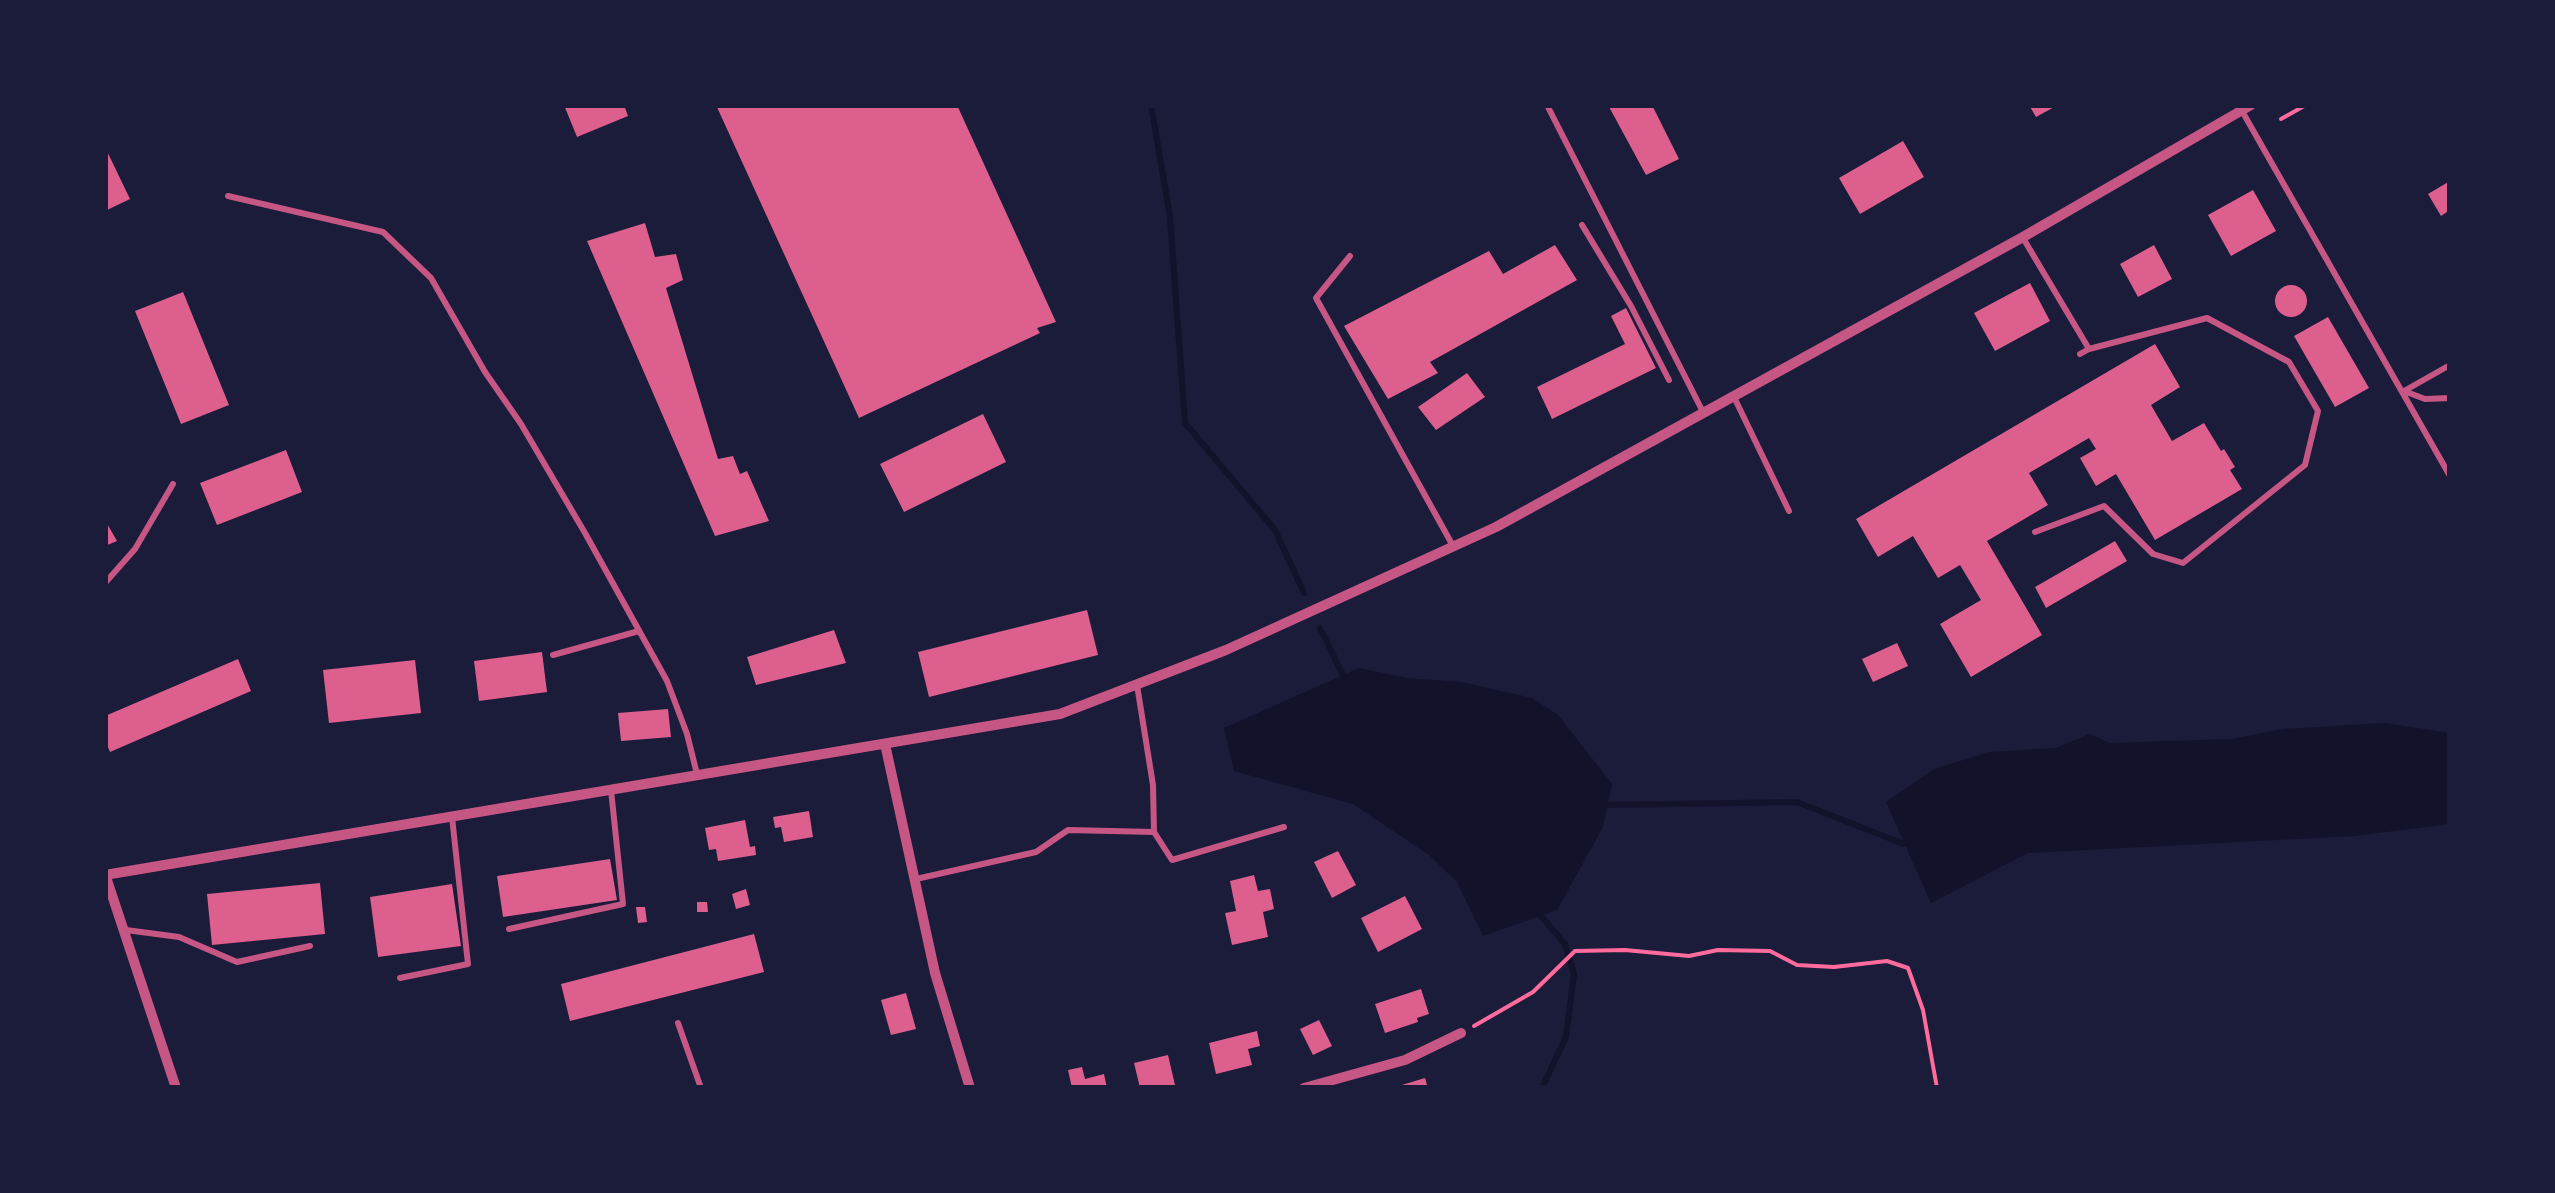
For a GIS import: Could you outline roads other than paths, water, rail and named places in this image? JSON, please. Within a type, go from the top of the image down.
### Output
[{"type":"street","points":[[176,1088],[105,876],[1060,714],[1226,650],[1496,526],[2246,108]]},
{"type":"street","points":[[885,744],[935,973],[970,1088]]},
{"type":"street","points":[[1304,1088],[1405,1060],[1461,1033]]},
{"type":"lane","points":[[1547,105],[1703,412]]},
{"type":"lane","points":[[2246,108],[2450,476]]},
{"type":"lane","points":[[228,196],[383,232],[430,278],[548,471],[668,681],[688,734],[697,775]]},
{"type":"lane","points":[[1582,226],[1631,306],[1669,380]]},
{"type":"lane","points":[[2022,236],[2090,349]]},
{"type":"lane","points":[[1350,256],[1316,298],[1453,546]]},
{"type":"lane","points":[[2035,532],[2104,506],[2153,554],[2183,563],[2306,465],[2318,411],[2290,362],[2208,318],[2080,354]]},
{"type":"lane","points":[[2404,391],[2450,365]]},
{"type":"lane","points":[[2404,391],[2425,399],[2450,398]]},
{"type":"lane","points":[[1734,396],[1789,511]]},
{"type":"lane","points":[[105,583],[136,549],[172,484]]},
{"type":"lane","points":[[553,654],[639,631]]},
{"type":"lane","points":[[1137,684],[1153,784],[1154,832],[1172,860],[1284,827]]},
{"type":"lane","points":[[509,930],[623,904],[611,790]]},
{"type":"lane","points":[[400,978],[468,964],[452,816]]},
{"type":"lane","points":[[914,880],[1036,852],[1068,830],[1154,832]]},
{"type":"lane","points":[[126,930],[180,937],[237,962],[310,946]]},
{"type":"lane","points":[[678,1024],[701,1088]]},
{"type":"waterway","points":[[1151,105],[1170,217],[1185,423],[1275,530],[1304,593]]},
{"type":"waterway","points":[[1320,628],[1343,675]]},
{"type":"waterway","points":[[1608,805],[1797,802],[1904,844],[1912,840]]},
{"type":"waterway","points":[[1541,916],[1565,944],[1574,974],[1566,1037],[1542,1088]]}]
